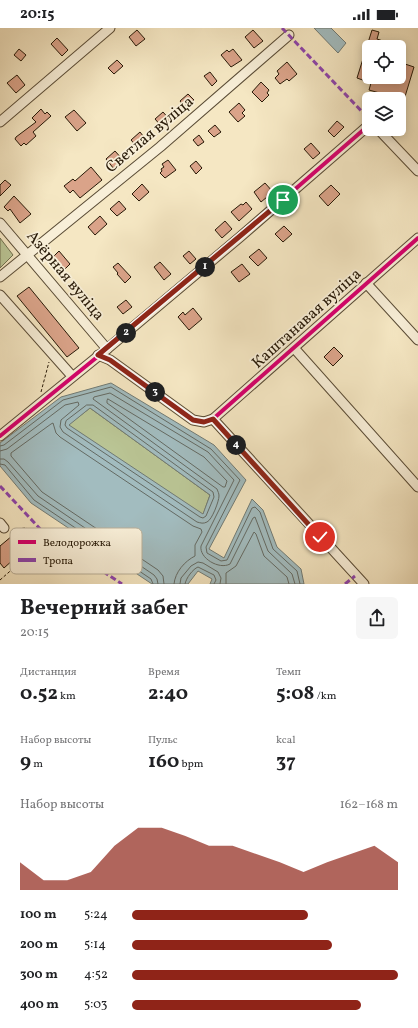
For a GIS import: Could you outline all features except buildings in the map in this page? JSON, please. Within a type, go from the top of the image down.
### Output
[{"type":"street","points":[[0,122],[110,28]]},
{"type":"street","name":"Светлая вуліца","points":[[0,278],[160,147],[289,35]]},
{"type":"street","points":[[0,436],[107,349],[246,232],[362,131]]},
{"type":"street","points":[[385,136],[418,170]]},
{"type":"street","name":"Азёрная вуліца","points":[[0,223],[107,349]]},
{"type":"street","name":"Каштанавая вуліца","points":[[213,419],[418,238]]},
{"type":"street","points":[[366,283],[418,340]]},
{"type":"street","points":[[0,295],[72,376]]},
{"type":"street","points":[[294,348],[418,487]]},
{"type":"street","points":[[98,355],[110,360],[193,420],[204,422],[213,419],[364,584]]},
{"type":"path","points":[[41,393],[51,352]]},
{"type":"path","points":[[0,580],[10,571]]},
{"type":"green space","points":[[0,238],[13,255],[0,268]]},
{"type":"green space","points":[[90,408],[210,495],[203,515],[68,425]]},
{"type":"water","points":[[314,28],[331,28],[346,43],[338,53]]},
{"type":"water","points":[[111,383],[214,445],[246,480],[209,549],[224,558],[252,499],[263,510],[277,547],[301,569],[304,584],[210,584],[212,579],[198,571],[188,584],[152,584],[137,574],[142,574],[142,528],[68,528],[31,503],[0,466],[0,443],[61,397]],"holes":[[[90,408],[210,495],[203,514],[69,425]]]},
{"type":"marked path","points":[[282,28],[362,112]]},
{"type":"marked path","points":[[0,486],[39,528]]},
{"type":"marked path","points":[[107,574],[122,584]]},
{"type":"marked path","points":[[345,584],[355,576]]},
{"type":"cycle path","points":[[0,436],[107,349],[240,237],[362,131]]},
{"type":"cycle path","points":[[98,355],[110,360],[193,420],[204,422],[213,419],[418,238]]},
{"type":"route","points":[[283,200],[98,355],[110,360],[193,420],[204,422],[213,419],[320,537]]}]
